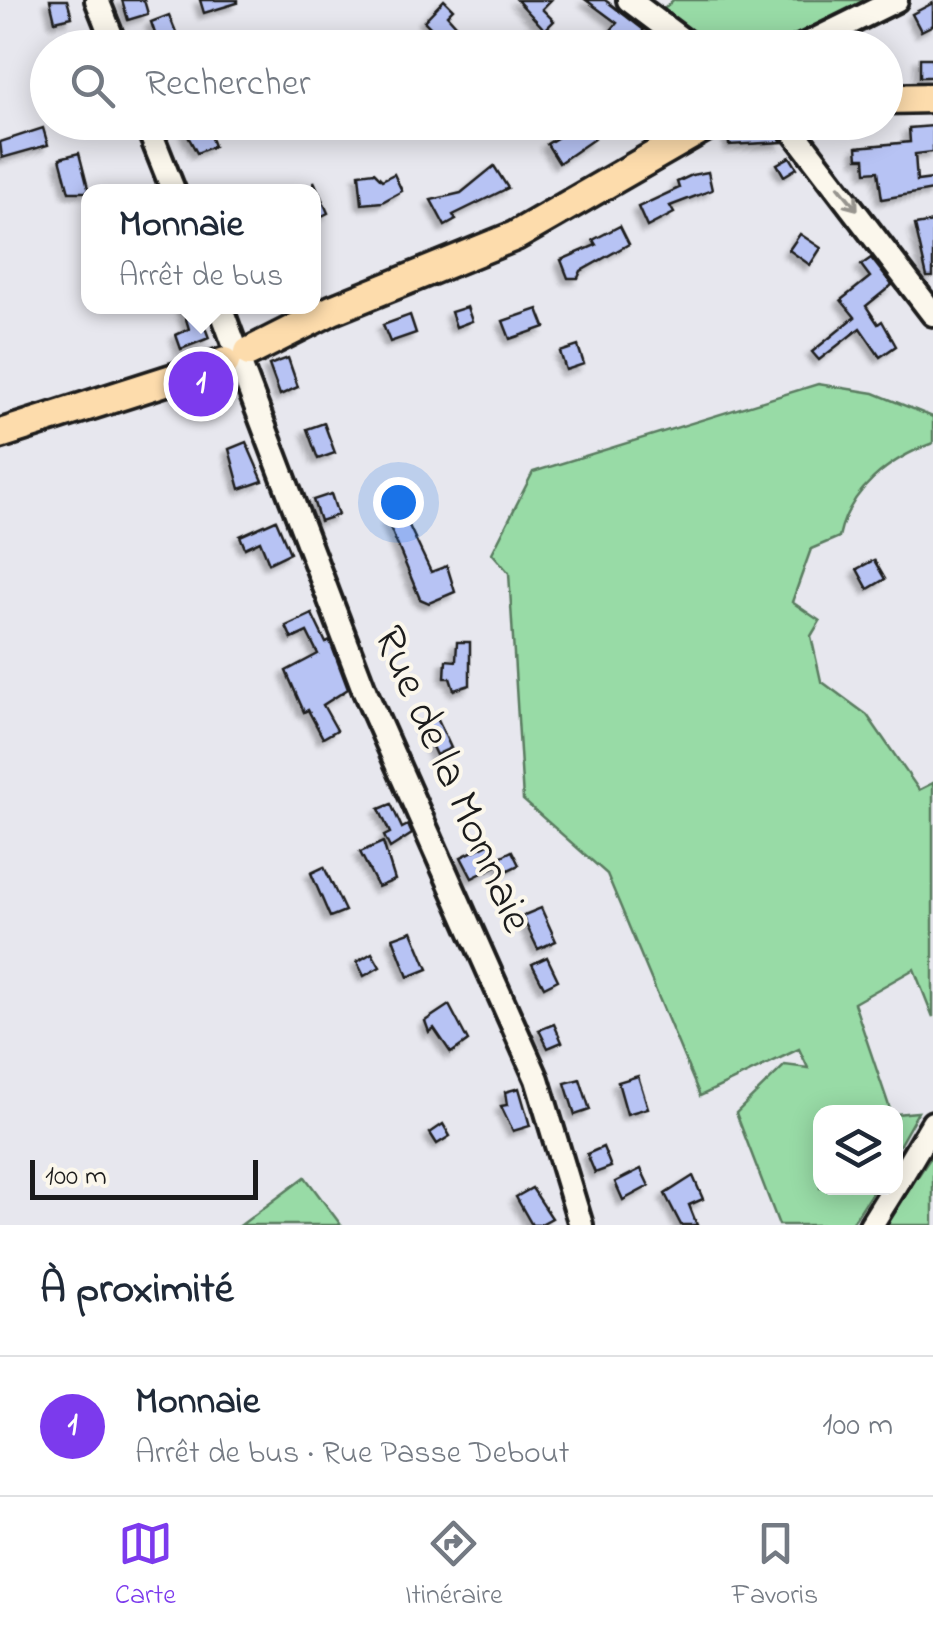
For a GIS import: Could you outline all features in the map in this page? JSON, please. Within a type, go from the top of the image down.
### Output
[{"type":"main road","points":[[903,99],[933,98]]},
{"type":"main road","points":[[0,434],[237,357],[332,310],[514,236],[677,140]]},
{"type":"street","points":[[97,0],[109,30]]},
{"type":"street","points":[[629,0],[669,30]]},
{"type":"street","points":[[835,30],[896,0]]},
{"type":"street","points":[[153,140],[171,184]]},
{"type":"street","points":[[800,140],[933,314]]},
{"type":"street","name":"Rue de la Monnaie","points":[[223,314],[365,692],[537,1079],[581,1225]]},
{"type":"street","points":[[903,1173],[933,1123]]},
{"type":"street","points":[[871,1225],[889,1195]]},
{"type":"green space","points":[[673,0],[867,0],[808,30],[688,30],[662,11]]},
{"type":"green space","points":[[818,384],[874,393],[933,417],[933,443],[901,458],[873,478],[852,505],[839,537],[811,549],[792,602],[820,621],[811,636],[821,681],[867,715],[919,790],[933,783],[933,1017],[914,969],[854,1003],[889,1105],[813,1105],[813,1195],[870,1195],[851,1225],[779,1225],[736,1113],[785,1065],[808,1068],[799,1049],[700,1096],[607,874],[523,800],[509,573],[492,553],[533,472]]},
{"type":"green space","points":[[918,1112],[903,1139],[903,1113]]},
{"type":"green space","points":[[933,1154],[933,1225],[885,1225]]},
{"type":"green space","points":[[305,1177],[341,1225],[241,1225]]},
{"type":"building","points":[[50,0],[67,0],[72,17],[55,21]]},
{"type":"building","points":[[122,0],[144,0],[148,14],[128,20]]},
{"type":"building","points":[[200,0],[237,0],[237,3],[204,13]]},
{"type":"building","points":[[444,0],[453,9],[447,15],[461,30],[433,30],[424,21]]},
{"type":"building","points":[[517,0],[551,0],[542,9],[554,21],[545,30]]},
{"type":"building","points":[[586,0],[605,0],[644,30],[611,30],[617,23]]},
{"type":"building","points":[[933,3],[933,25],[921,31],[912,14]]},
{"type":"building","points":[[169,15],[175,30],[154,30],[151,22]]},
{"type":"building","points":[[920,58],[933,58],[933,77],[920,77]]},
{"type":"building","points":[[933,126],[933,152],[915,154],[917,181],[933,179],[933,190],[882,199],[878,171],[866,172],[865,158],[858,158],[857,147],[910,142],[909,128]]},
{"type":"building","points":[[30,132],[30,140],[47,140],[48,145],[2,158],[0,142]]},
{"type":"building","points":[[190,140],[212,140],[214,146],[197,153]]},
{"type":"building","points":[[554,140],[593,140],[559,163],[547,144]]},
{"type":"building","points":[[729,140],[782,142],[729,145]]},
{"type":"building","points":[[79,153],[87,184],[81,184],[81,192],[69,192],[60,158]]},
{"type":"building","points":[[790,157],[797,168],[784,176],[777,164]]},
{"type":"building","points":[[494,166],[508,188],[453,215],[456,220],[445,226],[431,200],[461,193]]},
{"type":"building","points":[[374,172],[382,180],[394,174],[402,191],[382,202],[362,204],[359,174]]},
{"type":"building","points":[[708,172],[712,190],[670,206],[674,213],[647,227],[638,207],[679,188],[677,182]]},
{"type":"building","points":[[321,197],[328,213],[321,216]]},
{"type":"building","points":[[933,222],[933,277],[927,277],[915,225]]},
{"type":"building","points":[[620,226],[629,244],[581,271],[578,278],[568,278],[561,260],[596,245],[593,240]]},
{"type":"building","points":[[800,234],[821,248],[810,265],[789,250]]},
{"type":"building","points":[[871,258],[892,285],[866,306],[878,324],[882,321],[896,346],[880,357],[860,328],[819,360],[812,352],[855,317],[841,300],[870,277],[861,265]]},
{"type":"building","points":[[467,307],[472,321],[456,327],[451,312]]},
{"type":"building","points":[[538,309],[545,327],[510,339],[503,321]]},
{"type":"building","points":[[184,314],[200,314],[209,338],[181,349],[176,335],[189,329]]},
{"type":"building","points":[[410,315],[416,333],[390,342],[383,325]]},
{"type":"building","points":[[578,346],[584,364],[566,370],[560,352]]},
{"type":"building","points":[[288,358],[298,387],[280,395],[269,365]]},
{"type":"building","points":[[324,423],[335,453],[318,459],[307,429]]},
{"type":"building","points":[[246,442],[263,481],[240,489],[229,449]]},
{"type":"building","points":[[331,494],[338,515],[320,521],[313,500]]},
{"type":"building","points":[[403,513],[431,572],[447,566],[455,592],[429,603],[420,599],[387,520]]},
{"type":"building","points":[[276,520],[290,553],[269,563],[260,541],[245,548],[240,536]]},
{"type":"building","points":[[874,560],[885,579],[868,589],[857,569]]},
{"type":"building","points":[[312,614],[326,643],[330,641],[348,689],[323,705],[337,730],[323,738],[308,710],[304,712],[286,671],[318,654],[307,632],[292,639],[286,626]]},
{"type":"building","points":[[457,642],[470,642],[470,685],[454,690],[450,678],[445,678],[446,660],[456,661]]},
{"type":"building","points":[[436,716],[451,748],[436,755],[421,723]]},
{"type":"building","points":[[391,804],[402,828],[408,825],[412,834],[390,848],[384,836],[390,833],[379,809]]},
{"type":"building","points":[[383,842],[395,880],[378,887],[360,852]]},
{"type":"building","points":[[490,843],[500,864],[472,878],[461,857]]},
{"type":"building","points":[[512,851],[519,865],[504,872],[498,858]]},
{"type":"building","points":[[324,867],[345,911],[330,917],[311,873]]},
{"type":"building","points":[[541,908],[556,941],[538,949],[522,916]]},
{"type":"building","points":[[412,931],[428,969],[408,977],[393,938]]},
{"type":"building","points":[[372,953],[380,967],[364,976],[357,962]]},
{"type":"building","points":[[547,957],[558,980],[544,987],[532,964]]},
{"type":"building","points":[[449,1005],[468,1041],[451,1053],[434,1028],[429,1032],[425,1021]]},
{"type":"building","points":[[554,1024],[562,1042],[548,1048],[539,1030]]},
{"type":"building","points":[[638,1076],[648,1108],[627,1114],[618,1082]]},
{"type":"building","points":[[580,1079],[590,1110],[575,1115],[565,1083]]},
{"type":"building","points":[[519,1088],[530,1126],[513,1131],[501,1106],[507,1105],[505,1092]]},
{"type":"building","points":[[443,1124],[450,1136],[437,1144],[430,1133]]},
{"type":"building","points":[[603,1147],[611,1167],[595,1173],[587,1154]]},
{"type":"building","points":[[641,1169],[649,1186],[623,1200],[615,1182]]},
{"type":"building","points":[[693,1176],[703,1199],[689,1205],[697,1225],[681,1225],[665,1194]]},
{"type":"building","points":[[532,1188],[552,1218],[539,1225],[532,1225],[516,1197]]},
{"type":"place","name":"Monnaie","points":[[201,384]]}]
